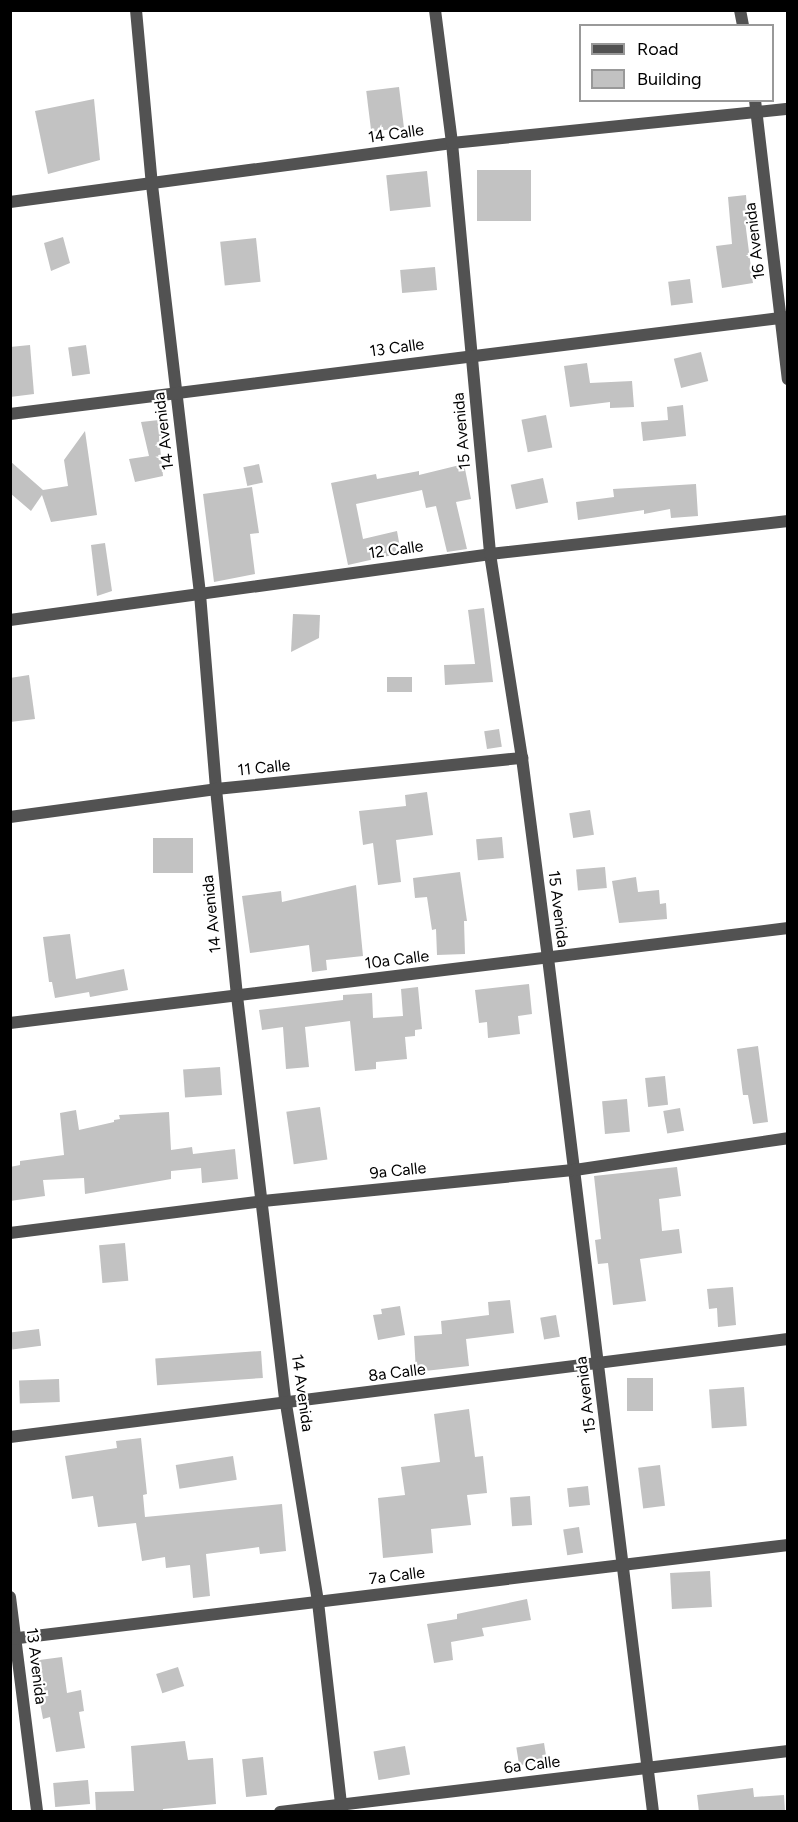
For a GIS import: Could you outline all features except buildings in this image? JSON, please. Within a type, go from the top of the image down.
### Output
[{"type":"street","name":"14 Avenida","points":[[136,10],[152,185],[200,594],[216,789],[237,996],[286,1404],[318,1602],[342,1808]]},
{"type":"street","name":"15 Avenida","points":[[435,10],[452,143],[490,554],[522,758],[548,958],[653,1812]]},
{"type":"street","name":"14 Calle","points":[[10,202],[152,185],[452,143],[756,106],[788,109]]},
{"type":"street","name":"16 Avenida","points":[[756,106],[784,317],[788,379]]},
{"type":"street","name":"13 Calle","points":[[10,414],[784,317]]},
{"type":"street","name":"12 Calle","points":[[10,620],[490,554],[788,521]]},
{"type":"street","name":"11 Calle","points":[[10,817],[216,789],[522,758]]},
{"type":"street","name":"10a Calle","points":[[10,1023],[788,928]]},
{"type":"street","name":"9a Calle","points":[[10,1233],[263,1201],[575,1170],[788,1138]]},
{"type":"street","name":"8a Calle","points":[[10,1437],[788,1339]]},
{"type":"street","name":"7a Calle","points":[[14,1639],[788,1545]]},
{"type":"street","name":"13 Avenida","points":[[10,1597],[37,1812]]},
{"type":"street","name":"6a Calle","points":[[280,1812],[342,1808],[648,1767],[788,1751]]}]
